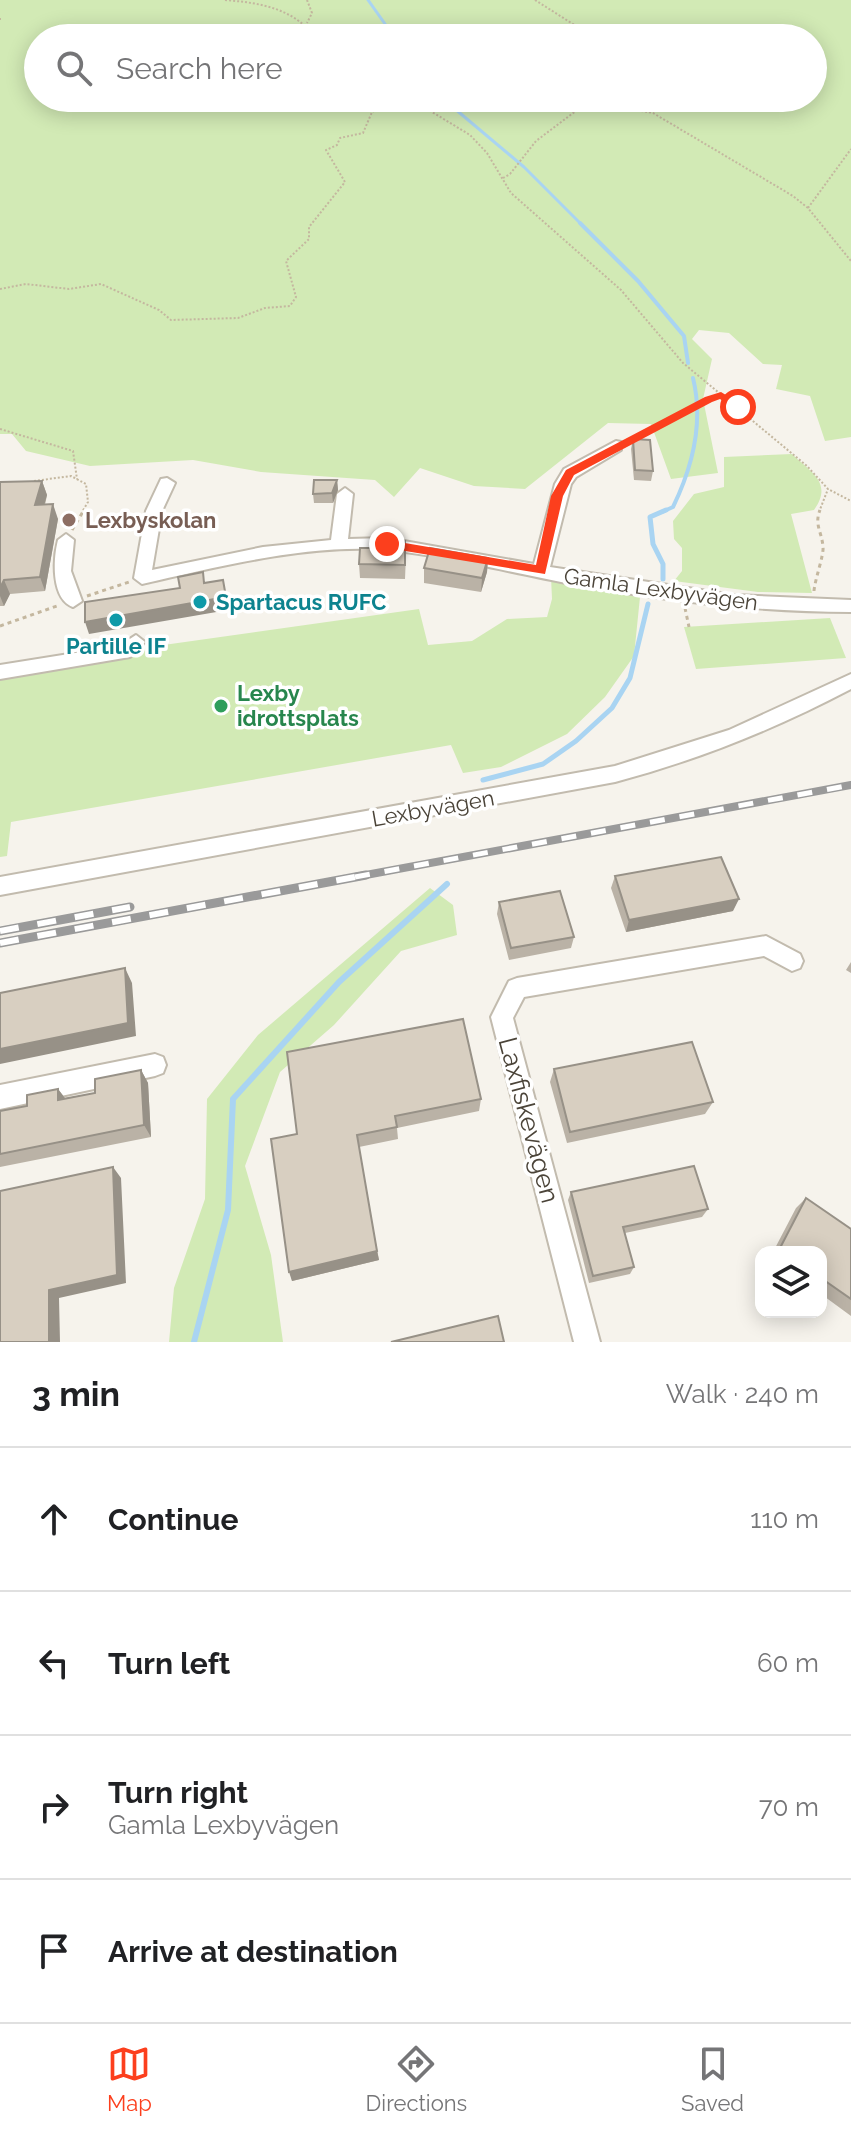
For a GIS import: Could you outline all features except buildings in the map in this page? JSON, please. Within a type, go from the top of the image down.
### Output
[{"type":"street","points":[[541,571],[557,496],[563,484],[570,473],[616,446]]},
{"type":"street","name":"Gamla Lexbyvägen","points":[[167,483],[154,511],[142,578],[231,558],[339,543],[387,544],[682,597],[818,607],[851,606]]},
{"type":"street","points":[[339,543],[345,494]]},
{"type":"street","points":[[66,540],[61,557],[62,576],[73,601]]},
{"type":"street","points":[[0,672],[124,652],[136,642]]},
{"type":"street","name":"Lexbyvägen","points":[[0,886],[615,774],[715,746],[851,681]]},
{"type":"street","name":"Laxfiskevägen","points":[[587,1342],[502,1017],[517,988],[766,946],[792,961]]},
{"type":"street","points":[[0,1097],[155,1065]]},
{"type":"path","points":[[225,0],[263,2],[307,23],[312,13],[307,0]]},
{"type":"path","points":[[535,0],[573,24]]},
{"type":"path","points":[[0,289],[26,284],[69,289],[101,284],[159,310],[171,320],[238,318],[265,308],[290,306],[296,297],[286,261],[309,239],[309,227],[322,218],[333,191],[345,182],[326,150],[337,145],[340,138],[363,133],[372,112]]},
{"type":"path","points":[[435,112],[470,135],[487,153],[511,193],[533,216],[621,290],[683,363],[807,466],[828,489],[851,501]]},
{"type":"path","points":[[503,178],[510,174],[536,141],[574,112]]},
{"type":"path","points":[[647,112],[764,178],[808,208],[851,261]]},
{"type":"path","points":[[808,208],[851,149]]},
{"type":"path","points":[[616,446],[721,395]]},
{"type":"path","points":[[0,429],[73,451],[77,479]]},
{"type":"path","points":[[27,482],[71,476],[86,484],[88,502],[66,540]]},
{"type":"path","points":[[818,607],[814,596],[816,571],[824,549],[816,521],[828,489]]},
{"type":"path","points":[[682,597],[689,627]]},
{"type":"green space","points":[[0,0],[851,0],[851,437],[825,441],[810,396],[776,389],[782,365],[763,364],[729,333],[699,330],[692,339],[712,359],[703,399],[718,473],[671,479],[651,424],[608,423],[525,489],[474,486],[420,468],[394,497],[375,480],[261,472],[193,460],[90,466],[26,451],[12,434],[0,434]]},
{"type":"green space","points":[[792,454],[821,485],[814,510],[791,514],[812,593],[758,592],[674,581],[682,571],[682,548],[674,539],[673,521],[694,494],[724,487],[724,457]]},
{"type":"green space","name":"Lexby idrottsplats","points":[[551,577],[640,597],[634,656],[605,697],[567,734],[501,767],[463,773],[451,745],[11,822],[7,856],[0,857],[0,668],[419,609],[428,645],[472,641],[507,619],[547,617],[552,599]]},
{"type":"green space","points":[[830,618],[846,658],[696,669],[684,627]]},
{"type":"green space","points":[[430,888],[453,905],[457,935],[401,951],[334,1025],[280,1072],[245,1166],[271,1255],[283,1342],[169,1342],[174,1288],[205,1199],[207,1099],[258,1035]]},
{"type":"waterway","points":[[368,0],[385,24]]},
{"type":"waterway","points":[[459,112],[524,167],[638,281],[684,336],[688,363]]},
{"type":"waterway","points":[[662,512],[673,507],[695,444],[697,411],[693,378]]},
{"type":"waterway","points":[[663,579],[663,564],[653,544],[650,517],[666,510]]},
{"type":"waterway","points":[[483,780],[543,764],[576,741],[612,708],[630,678],[648,604]]},
{"type":"waterway","points":[[194,1342],[228,1210],[233,1099],[339,982],[447,884]]},
{"type":"railway","points":[[355,877],[851,785]]},
{"type":"railway","points":[[0,943],[366,875]]},
{"type":"railway","points":[[0,931],[130,907]]},
{"type":"place","name":"Lexbyskolan","points":[[69,520]]},
{"type":"place","name":"Spartacus RUFC","points":[[200,602]]},
{"type":"place","name":"Partille IF","points":[[116,620]]},
{"type":"place","name":"Lexby idrottsplats","points":[[221,706]]},
{"type":"route","points":[[387,544],[541,571],[557,496],[570,473],[587,461],[708,399],[721,395],[738,407]]}]
